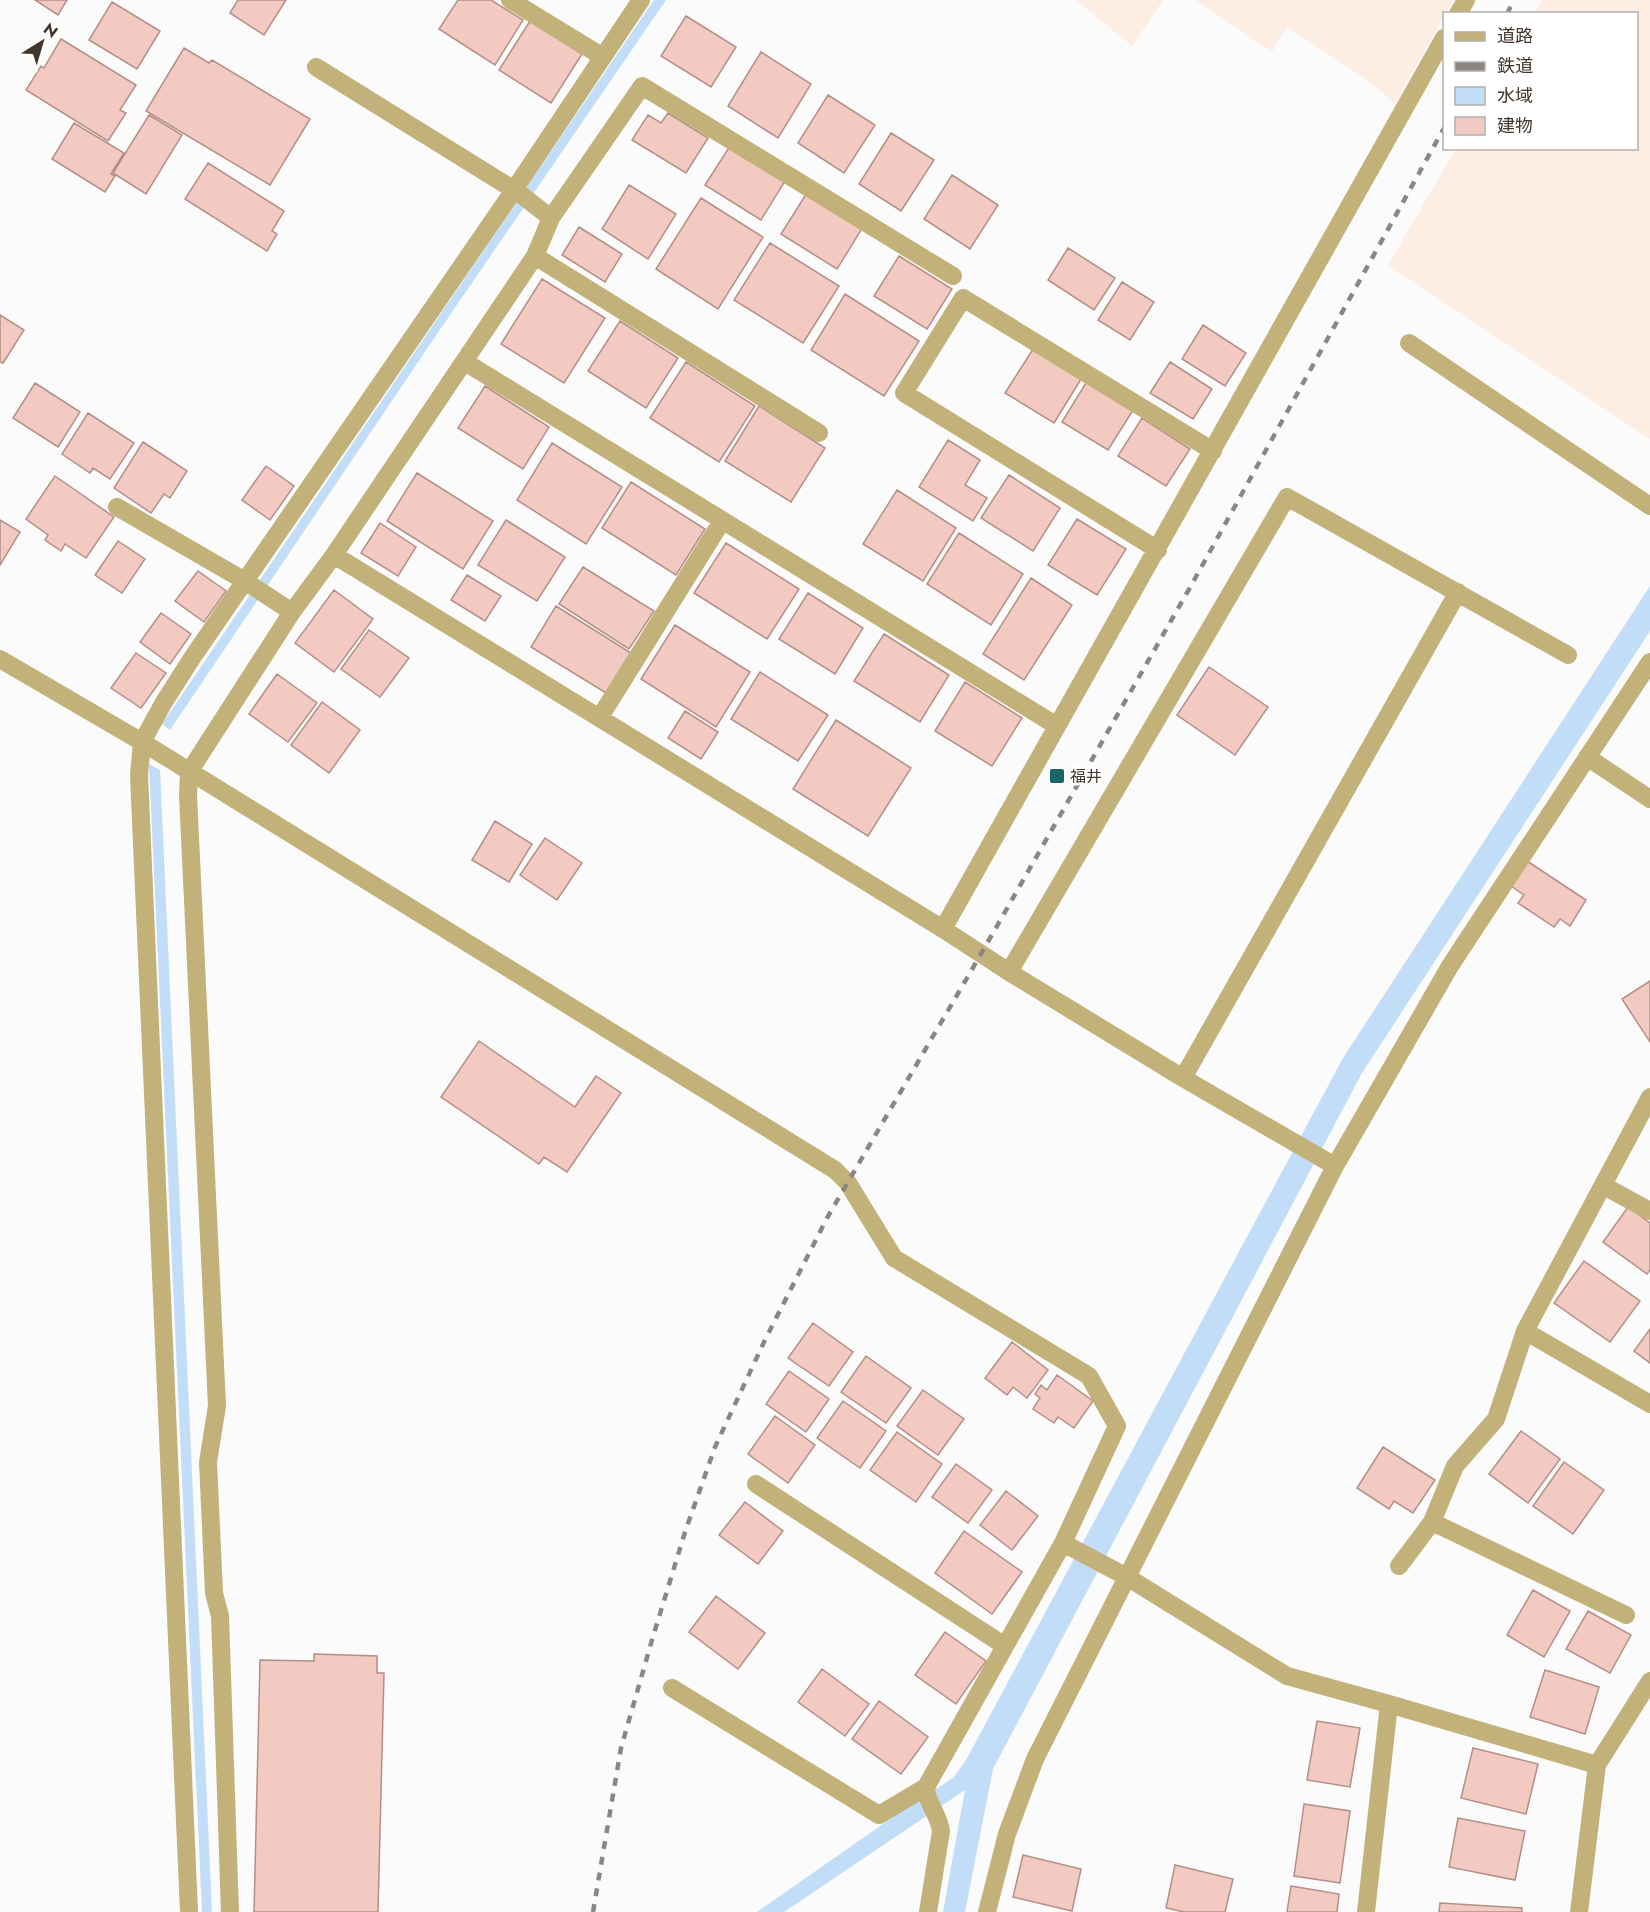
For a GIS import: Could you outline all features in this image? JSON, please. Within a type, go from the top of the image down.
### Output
[{"type":"street","points":[[510,0],[603,57]]},
{"type":"street","points":[[189,1912],[140,787],[142,742],[192,658],[248,583],[516,192],[641,0]]},
{"type":"street","points":[[943,929],[1443,40]]},
{"type":"street","points":[[316,67],[516,192],[551,218]]},
{"type":"street","points":[[230,1912],[220,1616],[214,1593],[208,1462],[217,1406],[189,772],[292,612],[334,555],[535,256],[551,218],[642,86],[953,276]]},
{"type":"street","points":[[535,256],[819,433]]},
{"type":"street","points":[[1158,550],[904,393],[963,298],[1213,451]]},
{"type":"street","points":[[1409,343],[1650,506]]},
{"type":"street","points":[[465,362],[1057,726]]},
{"type":"street","points":[[1009,972],[1287,497],[1568,655]]},
{"type":"street","points":[[117,507],[248,583],[292,612]]},
{"type":"street","points":[[600,717],[722,521]]},
{"type":"street","points":[[334,555],[600,717],[1009,972],[1331,1164]]},
{"type":"street","points":[[1183,1077],[1458,592]]},
{"type":"street","points":[[0,659],[142,742],[835,1170],[848,1183],[894,1258],[1089,1376],[1118,1426],[1068,1545],[1005,1646],[926,1790],[879,1815],[672,1688]]},
{"type":"street","points":[[987,1912],[1007,1834],[1035,1759],[1121,1574],[1331,1164],[1450,966],[1650,662]]},
{"type":"street","points":[[1587,757],[1650,799]]},
{"type":"street","points":[[1399,1566],[1432,1522],[1455,1466],[1496,1419],[1525,1331],[1650,1097]]},
{"type":"street","points":[[1604,1186],[1650,1211]]},
{"type":"street","points":[[1525,1331],[1650,1404]]},
{"type":"street","points":[[756,1484],[1005,1646]]},
{"type":"street","points":[[1432,1522],[1626,1614]]},
{"type":"street","points":[[1068,1545],[1121,1574],[1287,1676],[1597,1765]]},
{"type":"street","points":[[1579,1912],[1597,1765],[1650,1681]]},
{"type":"street","points":[[1366,1912],[1389,1704]]},
{"type":"street","points":[[926,1790],[940,1821],[941,1831],[928,1912]]},
{"type":"shaded area","points":[[1076,0],[1163,0],[1132,46]]},
{"type":"shaded area","points":[[1196,0],[1453,0],[1446,12],[1443,12],[1443,18],[1395,104],[1369,81],[1287,27],[1272,52]]},
{"type":"shaded area","points":[[1542,0],[1650,0],[1650,439],[1388,265],[1455,150],[1638,150],[1638,12],[1535,12]]},
{"type":"water","points":[[654,0],[666,0],[170,730],[162,724]]},
{"type":"water","points":[[1650,586],[1650,631],[1362,1073],[993,1769],[965,1912],[943,1912],[965,1790],[784,1912],[757,1912],[903,1810],[953,1778],[966,1760],[1343,1058]]},
{"type":"water","points":[[149,764],[160,770],[212,1912],[202,1912]]},
{"type":"building","points":[[35,0],[67,0],[58,15]]},
{"type":"building","points":[[238,0],[286,0],[264,35],[230,13]]},
{"type":"building","points":[[458,0],[491,0],[523,20],[495,65],[439,29]]},
{"type":"building","points":[[112,2],[160,31],[137,69],[89,40]]},
{"type":"building","points":[[686,16],[736,47],[711,87],[661,56]]},
{"type":"building","points":[[530,21],[582,54],[551,103],[499,70]]},
{"type":"building","points":[[61,39],[136,85],[120,110],[126,113],[108,141],[26,90],[41,66],[44,68]]},
{"type":"building","points":[[184,48],[209,63],[212,60],[310,119],[270,185],[146,111]]},
{"type":"building","points":[[761,52],[811,84],[778,138],[728,106]]},
{"type":"building","points":[[828,95],[875,125],[844,173],[798,143]]},
{"type":"building","points":[[668,113],[708,138],[686,173],[632,140],[648,115],[661,123]]},
{"type":"building","points":[[149,115],[182,135],[146,194],[113,173]]},
{"type":"building","points":[[74,123],[124,153],[111,174],[115,176],[105,192],[52,159]]},
{"type":"building","points":[[891,133],[934,160],[901,211],[859,184]]},
{"type":"building","points":[[730,146],[785,181],[761,220],[705,185]]},
{"type":"building","points":[[208,163],[284,211],[272,231],[277,234],[267,251],[185,199]]},
{"type":"building","points":[[952,175],[998,205],[970,249],[924,219]]},
{"type":"building","points":[[629,185],[676,214],[648,259],[602,229]]},
{"type":"building","points":[[808,191],[863,227],[837,269],[781,234]]},
{"type":"building","points":[[701,198],[763,237],[718,309],[656,269]]},
{"type":"building","points":[[579,227],[622,254],[605,282],[562,255]]},
{"type":"building","points":[[770,243],[839,286],[803,343],[734,300]]},
{"type":"building","points":[[1068,248],[1115,278],[1094,310],[1048,280]]},
{"type":"building","points":[[899,256],[952,289],[927,329],[874,296]]},
{"type":"building","points":[[542,279],[605,318],[564,383],[501,344]]},
{"type":"building","points":[[1122,282],[1154,302],[1130,340],[1098,320]]},
{"type":"building","points":[[845,294],[919,341],[884,396],[811,350]]},
{"type":"building","points":[[0,315],[24,330],[3,363],[0,362]]},
{"type":"building","points":[[620,321],[678,358],[646,408],[588,371]]},
{"type":"building","points":[[1203,325],[1246,353],[1225,386],[1182,359]]},
{"type":"building","points":[[1035,346],[1083,376],[1054,423],[1005,393]]},
{"type":"building","points":[[686,362],[755,406],[719,462],[650,418]]},
{"type":"building","points":[[1170,362],[1212,389],[1193,419],[1150,393]]},
{"type":"building","points":[[1089,378],[1135,407],[1108,450],[1062,422]]},
{"type":"building","points":[[35,383],[80,412],[58,447],[13,418]]},
{"type":"building","points":[[485,386],[549,427],[523,469],[458,428]]},
{"type":"building","points":[[759,406],[825,448],[791,502],[725,461]]},
{"type":"building","points":[[88,413],[134,443],[110,479],[93,468],[90,473],[62,454]]},
{"type":"building","points":[[1142,418],[1190,449],[1166,486],[1118,456]]},
{"type":"building","points":[[948,440],[980,460],[965,485],[987,498],[973,521],[919,487]]},
{"type":"building","points":[[143,442],[187,471],[170,498],[164,494],[151,513],[114,488]]},
{"type":"building","points":[[552,443],[622,487],[586,544],[517,500]]},
{"type":"building","points":[[266,466],[294,486],[270,520],[242,500]]},
{"type":"building","points":[[417,473],[493,521],[463,569],[387,521]]},
{"type":"building","points":[[1009,475],[1060,508],[1033,551],[981,518]]},
{"type":"building","points":[[55,476],[114,517],[86,558],[65,544],[61,551],[45,540],[48,535],[26,519]]},
{"type":"building","points":[[631,482],[705,529],[676,575],[602,528]]},
{"type":"building","points":[[897,490],[956,528],[923,581],[863,544]]},
{"type":"building","points":[[1077,519],[1126,549],[1097,595],[1048,565]]},
{"type":"building","points":[[0,520],[20,532],[0,565]]},
{"type":"building","points":[[506,520],[565,557],[537,601],[478,565]]},
{"type":"building","points":[[380,523],[416,547],[398,576],[361,553]]},
{"type":"building","points":[[959,533],[1023,574],[991,625],[927,584]]},
{"type":"building","points":[[118,541],[145,559],[122,593],[95,575]]},
{"type":"building","points":[[726,543],[799,589],[767,639],[694,593]]},
{"type":"building","points":[[583,567],[654,611],[629,649],[559,604]]},
{"type":"building","points":[[198,571],[226,591],[204,622],[175,601]]},
{"type":"building","points":[[467,575],[501,596],[485,621],[451,600]]},
{"type":"building","points":[[1031,578],[1072,605],[1024,680],[983,654]]},
{"type":"building","points":[[334,590],[373,619],[334,672],[295,643]]},
{"type":"building","points":[[808,593],[863,628],[835,674],[779,639]]},
{"type":"building","points":[[556,606],[631,653],[606,693],[531,647]]},
{"type":"building","points":[[161,613],[191,634],[170,664],[140,642]]},
{"type":"building","points":[[675,625],[750,672],[716,727],[641,679]]},
{"type":"building","points":[[369,630],[409,658],[380,697],[341,669]]},
{"type":"building","points":[[884,634],[949,675],[920,722],[854,681]]},
{"type":"building","points":[[136,653],[166,673],[141,708],[111,688]]},
{"type":"building","points":[[1209,667],[1268,707],[1235,755],[1177,715]]},
{"type":"building","points":[[760,672],[828,715],[798,761],[731,719]]},
{"type":"building","points":[[277,674],[317,703],[288,742],[249,714]]},
{"type":"building","points":[[965,682],[1022,718],[992,766],[935,731]]},
{"type":"building","points":[[322,702],[360,730],[329,773],[291,745]]},
{"type":"building","points":[[685,711],[718,732],[701,759],[668,738]]},
{"type":"building","points":[[836,720],[911,768],[868,836],[793,789]]},
{"type":"building","points":[[495,821],[532,844],[509,882],[472,860]]},
{"type":"building","points":[[545,838],[582,863],[557,900],[520,875]]},
{"type":"building","points":[[1527,861],[1586,900],[1570,926],[1560,919],[1554,927],[1518,903],[1524,895],[1511,886]]},
{"type":"building","points":[[1650,981],[1650,1042],[1622,999]]},
{"type":"building","points":[[479,1041],[575,1107],[596,1076],[621,1093],[567,1172],[544,1157],[539,1164],[441,1097]]},
{"type":"building","points":[[1628,1207],[1650,1223],[1650,1270],[1647,1274],[1603,1242]]},
{"type":"building","points":[[1584,1261],[1640,1301],[1610,1342],[1554,1303]]},
{"type":"building","points":[[813,1323],[853,1352],[829,1386],[788,1358]]},
{"type":"building","points":[[1650,1329],[1650,1363],[1634,1351]]},
{"type":"building","points":[[1012,1342],[1048,1370],[1027,1398],[1013,1387],[1007,1395],[985,1378]]},
{"type":"building","points":[[866,1356],[911,1388],[886,1423],[841,1392]]},
{"type":"building","points":[[789,1371],[829,1399],[806,1432],[766,1404]]},
{"type":"building","points":[[1057,1375],[1093,1401],[1074,1428],[1058,1417],[1054,1423],[1033,1409],[1040,1398],[1035,1394],[1041,1385],[1047,1390]]},
{"type":"building","points":[[923,1390],[964,1419],[938,1455],[897,1426]]},
{"type":"building","points":[[843,1401],[886,1431],[860,1468],[817,1438]]},
{"type":"building","points":[[775,1416],[815,1445],[788,1483],[748,1454]]},
{"type":"building","points":[[1521,1431],[1560,1459],[1528,1503],[1489,1474]]},
{"type":"building","points":[[897,1432],[942,1464],[916,1502],[870,1470]]},
{"type":"building","points":[[1383,1447],[1435,1480],[1413,1513],[1394,1501],[1389,1509],[1357,1488]]},
{"type":"building","points":[[1564,1462],[1604,1490],[1573,1534],[1533,1506]]},
{"type":"building","points":[[956,1464],[992,1490],[968,1523],[932,1497]]},
{"type":"building","points":[[1006,1491],[1038,1516],[1012,1550],[980,1525]]},
{"type":"building","points":[[745,1502],[783,1531],[758,1564],[719,1535]]},
{"type":"building","points":[[964,1531],[1022,1572],[992,1614],[935,1573]]},
{"type":"building","points":[[1533,1590],[1570,1611],[1544,1657],[1507,1635]]},
{"type":"building","points":[[716,1596],[765,1633],[738,1669],[689,1632]]},
{"type":"building","points":[[1588,1611],[1631,1635],[1610,1673],[1566,1649]]},
{"type":"building","points":[[945,1632],[986,1661],[956,1704],[915,1675]]},
{"type":"building","points":[[314,1654],[377,1656],[377,1673],[384,1673],[378,1912],[254,1912],[260,1660],[314,1661]]},
{"type":"building","points":[[822,1669],[869,1704],[845,1736],[798,1702]]},
{"type":"building","points":[[1545,1670],[1599,1687],[1585,1734],[1530,1717]]},
{"type":"building","points":[[879,1701],[928,1737],[901,1774],[852,1739]]},
{"type":"building","points":[[1317,1721],[1360,1728],[1350,1787],[1307,1780]]},
{"type":"building","points":[[1473,1748],[1538,1764],[1526,1814],[1461,1798]]},
{"type":"building","points":[[1304,1804],[1350,1811],[1340,1883],[1294,1876]]},
{"type":"building","points":[[1458,1818],[1525,1831],[1515,1880],[1449,1867]]},
{"type":"building","points":[[1023,1855],[1081,1869],[1072,1911],[1013,1897]]},
{"type":"building","points":[[1175,1865],[1233,1879],[1225,1912],[1184,1912],[1166,1908]]},
{"type":"building","points":[[1291,1886],[1339,1894],[1337,1912],[1287,1912]]},
{"type":"building","points":[[1440,1903],[1522,1908],[1522,1912],[1439,1912]]},
{"type":"railway","points":[[1508,12],[1514,0]]},
{"type":"railway","points":[[593,1912],[621,1748],[652,1640],[685,1532],[715,1447],[765,1340],[827,1218],[1192,584],[1443,130]]},
{"type":"place","name":"福井","points":[[1057,776]]}]
